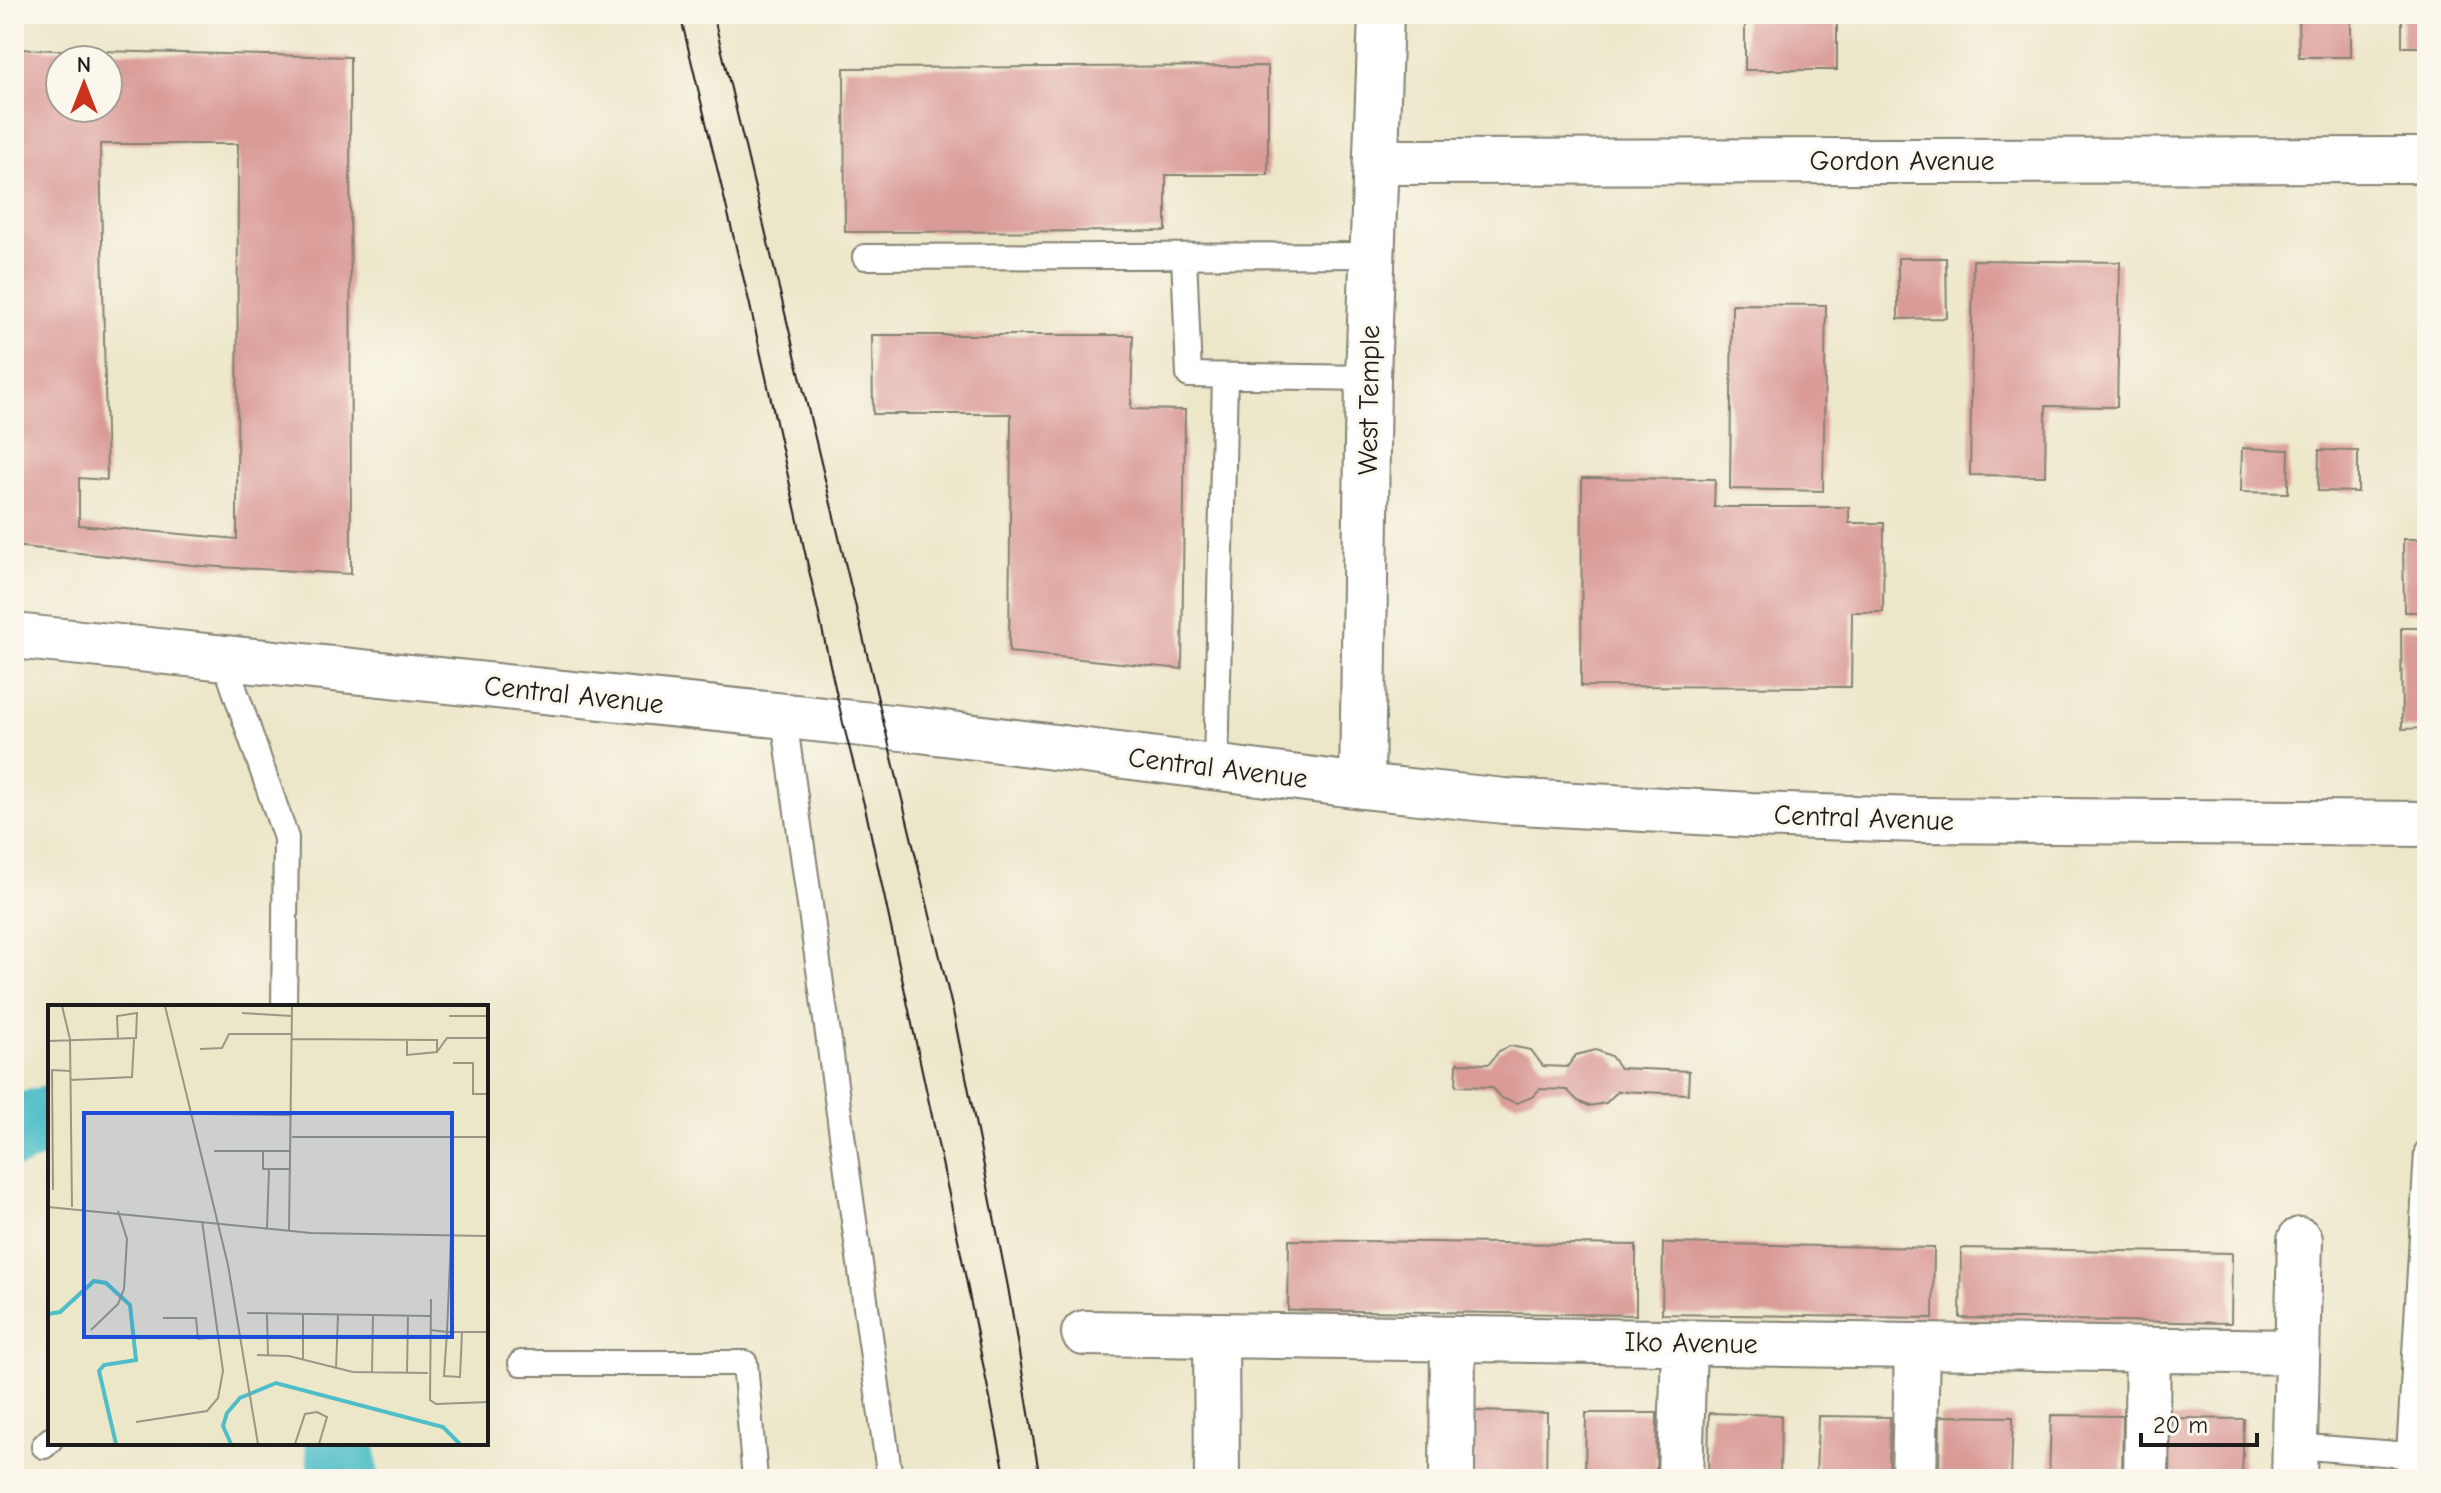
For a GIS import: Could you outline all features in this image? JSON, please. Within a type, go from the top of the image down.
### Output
[{"type":"street","name":"West Temple","points":[[1362,786],[1368,378],[1381,14]]},
{"type":"street","name":"Gordon Avenue","points":[[1378,162],[2427,160]]},
{"type":"street","name":"Central Avenue","points":[[14,636],[920,730],[1504,801],[1751,815],[1920,820],[2427,824]]},
{"type":"street","points":[[2295,1463],[2300,1240]]},
{"type":"street","name":"Iko Avenue","points":[[1084,1333],[2297,1352]]},
{"type":"street","points":[[1216,1335],[1217,1479]]},
{"type":"street","points":[[1452,1479],[1453,1339]]},
{"type":"street","points":[[1680,1479],[1684,1343]]},
{"type":"street","points":[[1914,1479],[1917,1347]]},
{"type":"street","points":[[2146,1479],[2148,1350]]},
{"type":"lane","points":[[865,257],[1373,255]]},
{"type":"lane","points":[[1184,256],[1189,375],[1368,378]]},
{"type":"lane","points":[[1216,768],[1225,376]]},
{"type":"lane","points":[[223,656],[286,838],[284,1005]]},
{"type":"lane","points":[[784,718],[890,1479]]},
{"type":"lane","points":[[2295,1463],[2415,1463],[2427,1152]]},
{"type":"lane","points":[[521,1363],[745,1363],[755,1479]]},
{"type":"building","points":[[1745,14],[1837,14],[1837,70],[1745,70]]},
{"type":"building","points":[[2298,14],[2351,14],[2351,57],[2299,57]]},
{"type":"building","points":[[2402,14],[2427,14],[2427,47],[2402,47]]},
{"type":"building","points":[[14,49],[44,50],[44,124],[124,124],[124,52],[350,57],[351,574],[202,566],[14,546]],"holes":[[[100,144],[238,144],[237,539],[79,525],[79,478],[107,480]]]},
{"type":"building","points":[[1268,66],[1268,175],[1166,175],[1166,231],[845,232],[844,68]]},
{"type":"building","points":[[1898,258],[1946,258],[1947,318],[1898,319]]},
{"type":"building","points":[[1973,260],[2120,262],[2117,407],[2046,406],[2045,476],[1970,475]]},
{"type":"building","points":[[1732,304],[1826,305],[1823,491],[1730,489]]},
{"type":"building","points":[[872,335],[1133,335],[1131,409],[1185,410],[1182,669],[1009,652],[1011,414],[873,414]]},
{"type":"building","points":[[2242,448],[2289,450],[2288,493],[2241,492]]},
{"type":"building","points":[[2319,450],[2358,451],[2358,492],[2318,491]]},
{"type":"building","points":[[1582,478],[1715,479],[1714,507],[1849,507],[1849,523],[1884,523],[1883,612],[1852,612],[1851,687],[1581,686]]},
{"type":"building","points":[[2403,539],[2427,539],[2427,612],[2404,612]]},
{"type":"building","points":[[2401,628],[2427,628],[2427,728],[2402,729]]},
{"type":"building","points":[[1510,1046],[1531,1050],[1543,1066],[1567,1067],[1576,1055],[1596,1050],[1611,1056],[1620,1068],[1689,1071],[1688,1094],[1618,1091],[1606,1103],[1589,1106],[1578,1101],[1567,1090],[1540,1089],[1532,1097],[1517,1103],[1501,1098],[1491,1087],[1456,1086],[1457,1063],[1489,1064],[1499,1051]]},
{"type":"building","points":[[1289,1240],[1636,1245],[1636,1315],[1288,1310]]},
{"type":"building","points":[[1663,1243],[1934,1248],[1933,1318],[1662,1314]]},
{"type":"building","points":[[1961,1248],[2232,1253],[2231,1323],[1960,1318]]},
{"type":"building","points":[[1475,1411],[1547,1413],[1546,1479],[1474,1479]]},
{"type":"building","points":[[1586,1413],[1657,1413],[1656,1479],[1585,1479]]},
{"type":"building","points":[[1709,1413],[1781,1415],[1780,1479],[1708,1479]]},
{"type":"building","points":[[2051,1415],[2123,1416],[2122,1479],[2049,1479]]},
{"type":"building","points":[[1818,1416],[1890,1417],[1889,1479],[1816,1479]]},
{"type":"building","points":[[1940,1416],[2013,1417],[2011,1479],[1939,1479]]},
{"type":"building","points":[[2171,1418],[2244,1419],[2242,1479],[2170,1479]]},
{"type":"waterway","points":[[14,1133],[48,1121]]},
{"type":"waterway","points":[[340,1445],[344,1479]]},
{"type":"tram line","points":[[680,14],[866,812],[951,1204],[1006,1479]]},
{"type":"tram line","points":[[713,14],[953,1011],[1008,1287],[1040,1479]]}]
